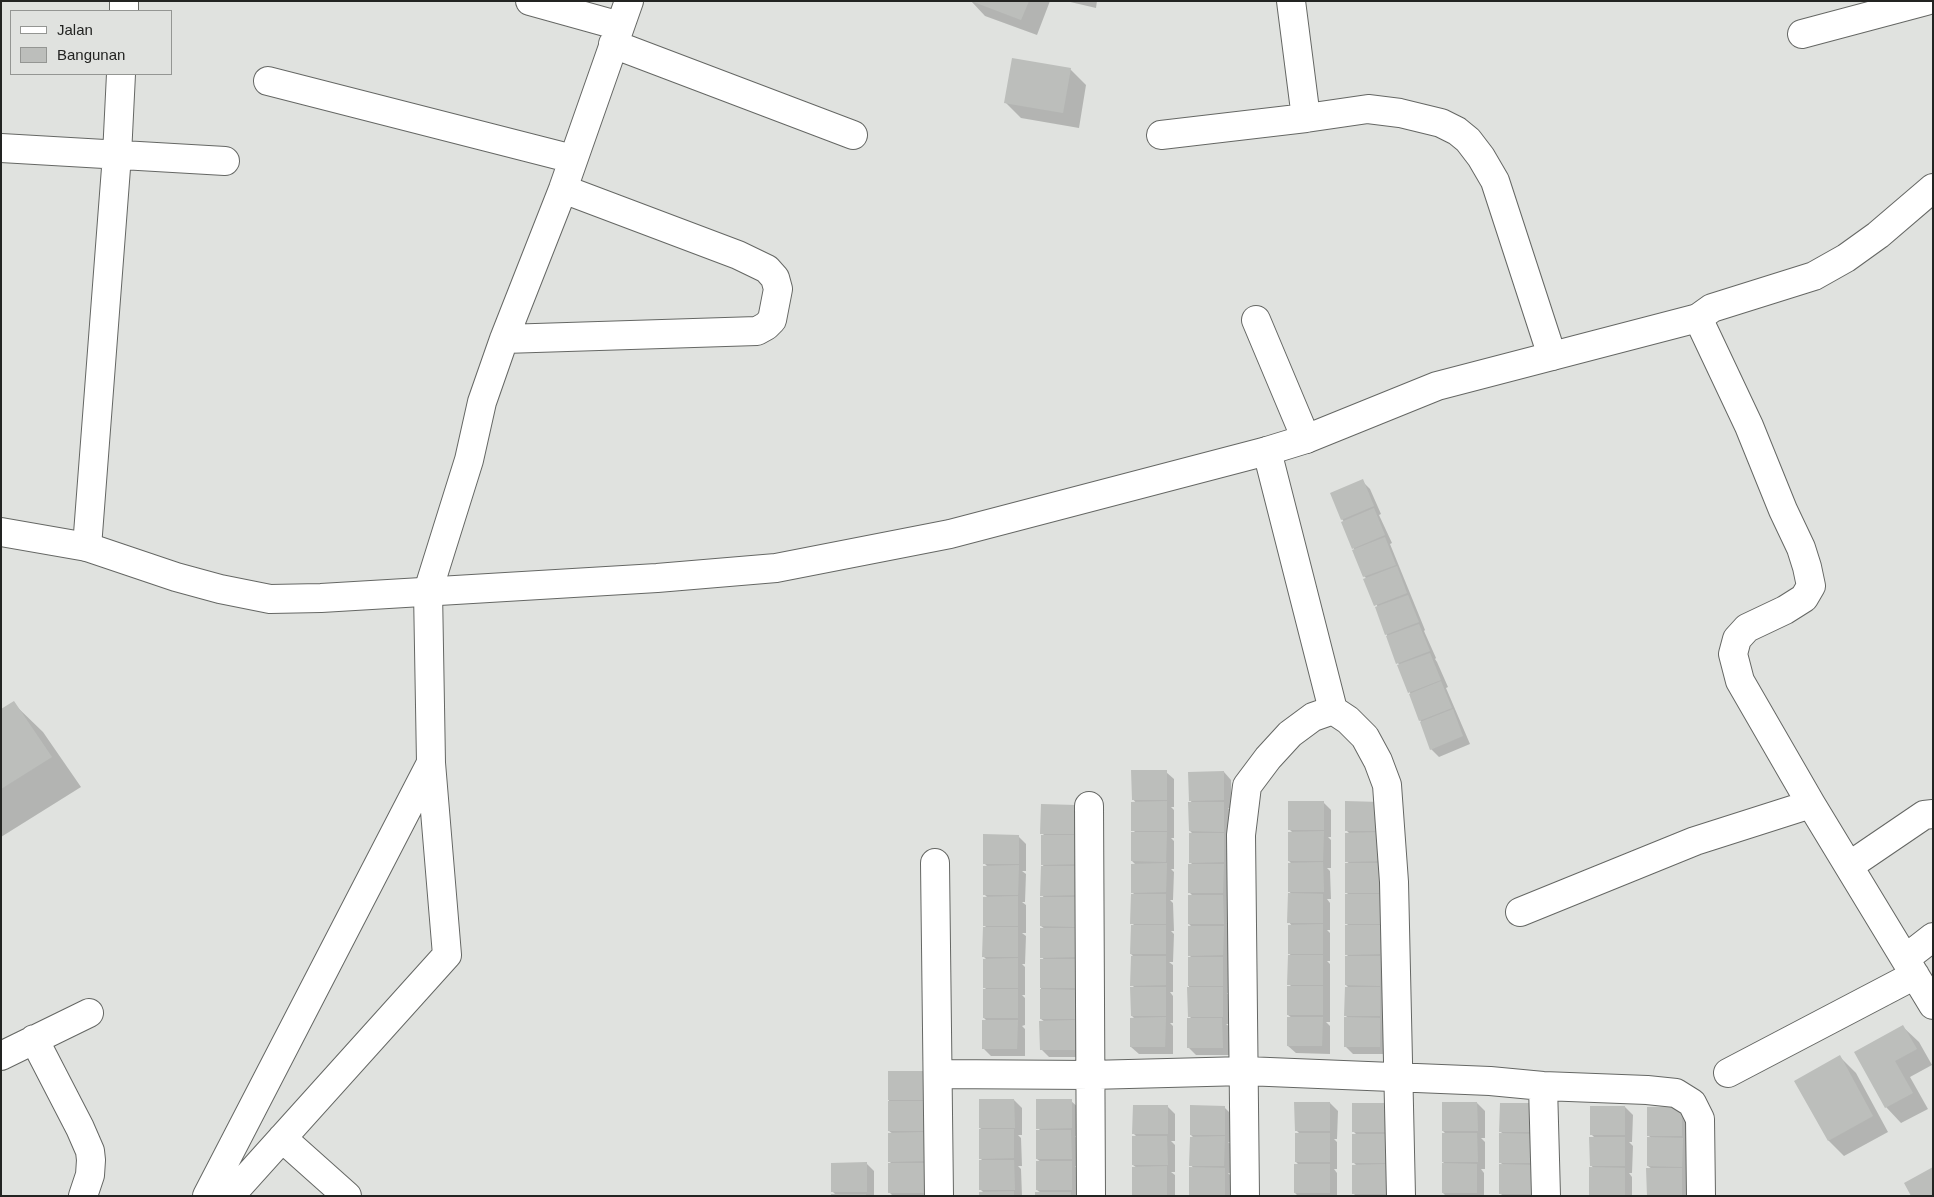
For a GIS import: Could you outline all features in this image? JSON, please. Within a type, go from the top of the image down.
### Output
[{"type":"street","points":[[530,1],[621,24],[853,135]]},
{"type":"street","points":[[1291,1],[1306,118]]},
{"type":"street","points":[[1802,34],[1914,3]]},
{"type":"street","points":[[230,1196],[447,955],[431,762],[428,591],[469,460],[482,402],[504,339],[563,189],[621,24]]},
{"type":"street","points":[[87,547],[117,156],[121,75]]},
{"type":"street","points":[[268,81],[573,159]]},
{"type":"street","points":[[1162,135],[1368,109],[1400,113],[1441,123],[1457,131],[1468,140],[1481,157],[1495,181],[1552,356]]},
{"type":"street","points":[[1,148],[225,161]]},
{"type":"street","points":[[1,532],[87,547],[176,577],[220,589],[270,598],[321,598],[656,578],[776,568],[950,534],[1267,451],[1306,439],[1437,386],[1698,318],[1712,308],[1814,276],[1846,258],[1870,241],[1933,188]]},
{"type":"street","points":[[504,339],[757,331],[772,320],[778,289],[775,278],[767,269],[738,255],[563,189]]},
{"type":"street","points":[[1698,318],[1749,426],[1808,567],[1811,586],[1804,598],[1786,610],[1747,628],[1737,639],[1733,654],[1740,681],[1811,804],[1933,1005]]},
{"type":"street","points":[[1256,320],[1306,439]]},
{"type":"street","points":[[1267,451],[1333,710],[1348,720],[1364,737],[1378,761],[1387,785],[1394,882],[1401,1196]]},
{"type":"street","points":[[1245,1196],[1241,836],[1247,786],[1268,758],[1290,734],[1313,717],[1333,710]]},
{"type":"street","points":[[208,1196],[431,762]]},
{"type":"street","points":[[1520,912],[1694,842],[1811,804]]},
{"type":"street","points":[[1090,806],[1091,1196]]},
{"type":"street","points":[[1849,866],[1924,815],[1933,814]]},
{"type":"street","points":[[935,863],[939,1196]]},
{"type":"street","points":[[1728,1073],[1911,967],[1933,937]]},
{"type":"street","points":[[1,1056],[89,1012]]},
{"type":"street","points":[[34,1040],[90,1151],[90,1175],[83,1196]]},
{"type":"street","points":[[938,1074],[1090,1075],[1245,1071],[1398,1076],[1543,1086],[1647,1090],[1676,1094],[1692,1103],[1700,1120],[1701,1196]]},
{"type":"street","points":[[1543,1086],[1546,1196]]},
{"type":"street","points":[[282,1138],[347,1196]]},
{"type":"building","points":[[971,1],[1029,1],[1021,20]]},
{"type":"building","points":[[1012,58],[1071,68],[1063,113],[1004,103]]},
{"type":"building","points":[[1363,479],[1374,506],[1341,520],[1330,493]]},
{"type":"building","points":[[1374,508],[1385,535],[1352,549],[1341,522]]},
{"type":"building","points":[[1385,537],[1396,565],[1363,577],[1352,550]]},
{"type":"building","points":[[1397,566],[1407,593],[1374,606],[1363,579]]},
{"type":"building","points":[[1408,595],[1419,622],[1385,635],[1375,607]]},
{"type":"building","points":[[1419,624],[1430,651],[1396,664],[1386,636]]},
{"type":"building","points":[[1430,653],[1441,680],[1408,693],[1397,665]]},
{"type":"building","points":[[1441,681],[1452,708],[1419,721],[1409,694]]},
{"type":"building","points":[[14,701],[52,757],[1,789],[1,709]]},
{"type":"building","points":[[1453,709],[1463,736],[1430,750],[1420,722]]},
{"type":"building","points":[[1131,770],[1167,770],[1167,800],[1132,800]]},
{"type":"building","points":[[1224,771],[1224,800],[1189,801],[1188,772]]},
{"type":"building","points":[[1167,801],[1167,831],[1131,831],[1131,802]]},
{"type":"building","points":[[1288,801],[1324,801],[1324,830],[1288,830]]},
{"type":"building","points":[[1345,801],[1381,802],[1381,831],[1345,831]]},
{"type":"building","points":[[1188,802],[1224,802],[1224,832],[1189,831]]},
{"type":"building","points":[[1041,804],[1076,805],[1076,834],[1040,834]]},
{"type":"building","points":[[1324,831],[1323,861],[1288,861],[1288,832]]},
{"type":"building","points":[[1131,832],[1167,832],[1166,862],[1131,861]]},
{"type":"building","points":[[1381,832],[1381,861],[1345,862],[1345,833]]},
{"type":"building","points":[[1189,833],[1224,833],[1224,862],[1189,863]]},
{"type":"building","points":[[983,834],[1019,835],[1019,864],[983,864]]},
{"type":"building","points":[[1041,835],[1076,835],[1076,864],[1041,865]]},
{"type":"building","points":[[1323,862],[1324,892],[1288,892],[1288,863]]},
{"type":"building","points":[[1167,863],[1166,892],[1131,893],[1131,864]]},
{"type":"building","points":[[1345,863],[1380,863],[1381,893],[1345,893]]},
{"type":"building","points":[[1188,864],[1224,864],[1223,893],[1188,893]]},
{"type":"building","points":[[1019,865],[1018,895],[983,895],[983,866]]},
{"type":"building","points":[[1041,866],[1076,866],[1075,895],[1040,896]]},
{"type":"building","points":[[1288,893],[1323,894],[1323,923],[1287,923]]},
{"type":"building","points":[[1131,894],[1166,894],[1166,924],[1130,924]]},
{"type":"building","points":[[1345,894],[1380,894],[1380,924],[1345,924]]},
{"type":"building","points":[[1188,895],[1223,895],[1224,924],[1188,924]]},
{"type":"building","points":[[1018,896],[1018,926],[983,926],[983,897]]},
{"type":"building","points":[[1040,897],[1076,897],[1076,927],[1040,926]]},
{"type":"building","points":[[1323,924],[1323,954],[1288,954],[1288,925]]},
{"type":"building","points":[[1131,925],[1166,925],[1166,954],[1130,954]]},
{"type":"building","points":[[1345,925],[1380,925],[1380,954],[1345,955]]},
{"type":"building","points":[[1188,926],[1224,926],[1223,955],[1188,956]]},
{"type":"building","points":[[983,927],[1018,927],[1018,957],[982,957]]},
{"type":"building","points":[[1040,928],[1076,928],[1075,957],[1040,958]]},
{"type":"building","points":[[1288,955],[1323,955],[1323,985],[1287,985]]},
{"type":"building","points":[[1131,956],[1166,956],[1166,985],[1130,986]]},
{"type":"building","points":[[1345,956],[1380,956],[1380,986],[1345,985]]},
{"type":"building","points":[[1188,957],[1223,957],[1223,986],[1188,986]]},
{"type":"building","points":[[1018,958],[1018,988],[983,988],[983,959]]},
{"type":"building","points":[[1040,959],[1075,959],[1075,988],[1040,988]]},
{"type":"building","points":[[1287,986],[1323,986],[1323,1015],[1287,1015]]},
{"type":"building","points":[[1130,987],[1166,987],[1166,1016],[1131,1016]]},
{"type":"building","points":[[1187,987],[1223,987],[1223,1017],[1188,1017]]},
{"type":"building","points":[[1345,987],[1380,987],[1380,1016],[1344,1016]]},
{"type":"building","points":[[983,989],[1018,989],[1018,1018],[983,1018]]},
{"type":"building","points":[[1040,989],[1075,990],[1075,1019],[1040,1019]]},
{"type":"building","points":[[1166,1017],[1165,1047],[1130,1047],[1130,1018]]},
{"type":"building","points":[[1287,1017],[1323,1017],[1322,1046],[1287,1046]]},
{"type":"building","points":[[1344,1017],[1380,1018],[1380,1047],[1344,1047]]},
{"type":"building","points":[[1187,1018],[1222,1018],[1223,1048],[1187,1048]]},
{"type":"building","points":[[982,1020],[1018,1020],[1017,1049],[982,1049]]},
{"type":"building","points":[[1075,1020],[1075,1050],[1040,1050],[1039,1021]]},
{"type":"building","points":[[1903,1025],[1917,1049],[1895,1061],[1913,1093],[1885,1108],[1854,1052]]},
{"type":"building","points":[[1840,1055],[1873,1116],[1828,1141],[1794,1081]]},
{"type":"building","points":[[888,1071],[924,1071],[923,1100],[888,1100]]},
{"type":"building","points":[[979,1099],[1014,1099],[1015,1128],[979,1128]]},
{"type":"building","points":[[1036,1099],[1072,1099],[1072,1128],[1036,1129]]},
{"type":"building","points":[[888,1101],[924,1101],[924,1131],[888,1131]]},
{"type":"building","points":[[1294,1102],[1330,1102],[1330,1131],[1295,1131]]},
{"type":"building","points":[[1442,1102],[1477,1102],[1478,1131],[1442,1131]]},
{"type":"building","points":[[1352,1103],[1388,1103],[1387,1132],[1352,1132]]},
{"type":"building","points":[[1500,1103],[1535,1103],[1535,1132],[1499,1132]]},
{"type":"building","points":[[1133,1105],[1168,1105],[1168,1134],[1132,1134]]},
{"type":"building","points":[[1190,1105],[1225,1106],[1225,1135],[1190,1135]]},
{"type":"building","points":[[1590,1106],[1625,1106],[1625,1135],[1590,1135]]},
{"type":"building","points":[[1682,1106],[1682,1136],[1647,1136],[1647,1107]]},
{"type":"building","points":[[979,1129],[1014,1129],[1014,1158],[979,1159]]},
{"type":"building","points":[[1036,1130],[1071,1130],[1072,1159],[1036,1159]]},
{"type":"building","points":[[924,1132],[924,1161],[888,1162],[888,1133]]},
{"type":"building","points":[[1295,1133],[1330,1133],[1330,1162],[1295,1162]]},
{"type":"building","points":[[1442,1133],[1477,1133],[1478,1162],[1442,1162]]},
{"type":"building","points":[[1499,1133],[1535,1134],[1535,1163],[1499,1163]]},
{"type":"building","points":[[1352,1134],[1387,1134],[1387,1163],[1352,1163]]},
{"type":"building","points":[[1132,1136],[1167,1136],[1168,1165],[1132,1165]]},
{"type":"building","points":[[1225,1136],[1224,1166],[1189,1166],[1190,1137]]},
{"type":"building","points":[[1589,1137],[1625,1137],[1625,1166],[1590,1166]]},
{"type":"building","points":[[1647,1137],[1683,1138],[1682,1167],[1647,1166]]},
{"type":"building","points":[[979,1160],[1014,1160],[1015,1190],[979,1190]]},
{"type":"building","points":[[1036,1161],[1072,1161],[1072,1190],[1036,1190]]},
{"type":"building","points":[[867,1162],[867,1192],[831,1192],[831,1163]]},
{"type":"building","points":[[888,1163],[924,1163],[924,1193],[888,1193]]},
{"type":"building","points":[[1442,1163],[1477,1164],[1477,1193],[1442,1193]]},
{"type":"building","points":[[1294,1164],[1330,1164],[1330,1193],[1294,1193]]},
{"type":"building","points":[[1387,1164],[1387,1194],[1352,1194],[1352,1165]]},
{"type":"building","points":[[1499,1164],[1534,1165],[1535,1194],[1499,1194]]},
{"type":"building","points":[[1167,1166],[1167,1196],[1132,1196],[1132,1167]]},
{"type":"building","points":[[1189,1167],[1225,1168],[1225,1196],[1189,1196]]},
{"type":"building","points":[[1589,1167],[1625,1168],[1625,1196],[1589,1196]]},
{"type":"building","points":[[1933,1167],[1933,1196],[1911,1196],[1904,1183]]},
{"type":"building","points":[[1646,1168],[1682,1168],[1682,1196],[1647,1196]]},
{"type":"building","points":[[1014,1191],[1014,1196],[979,1196],[979,1192]]},
{"type":"building","points":[[1035,1192],[1071,1192],[1071,1196],[1035,1196]]},
{"type":"building","points":[[831,1194],[866,1194],[866,1196],[831,1196]]}]
